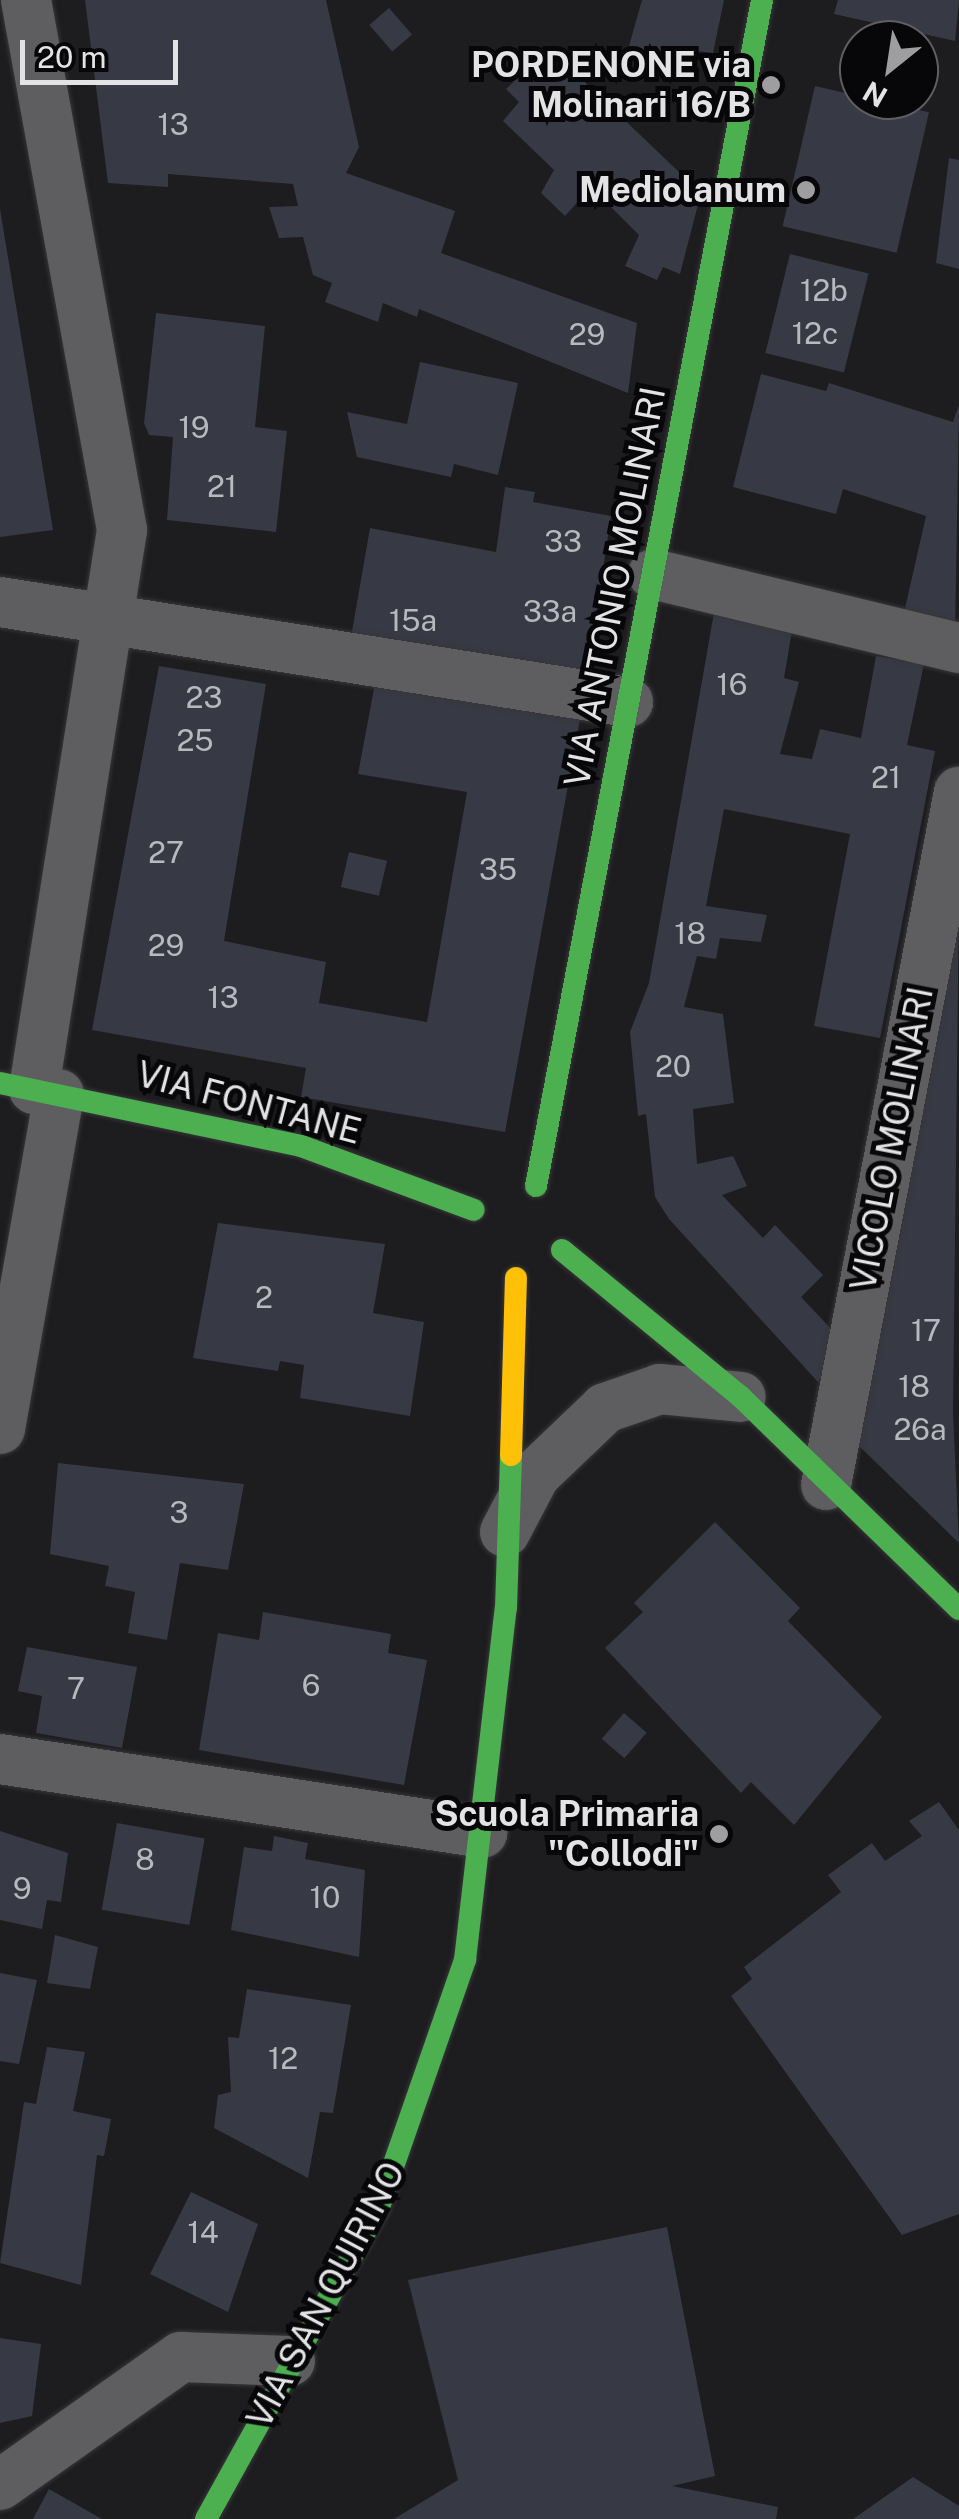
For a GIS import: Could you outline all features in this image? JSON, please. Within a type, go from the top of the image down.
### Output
[{"type":"street","points":[[0,1429],[31,1089],[112,622],[122,530],[26,0]]},
{"type":"street","name":"VIA ANTONIO MOLINARI","points":[[562,1250],[551,1200],[628,702],[762,0]]},
{"type":"street","points":[[653,574],[959,648]]},
{"type":"street","points":[[0,602],[628,702]]},
{"type":"street","name":"VICOLO MOLINARI","points":[[826,1486],[959,792]]},
{"type":"street","name":"VIA FONTANE","points":[[31,1089],[301,1146],[474,1210]]},
{"type":"street","points":[[472,1244],[474,1210],[498,1187],[551,1200]]},
{"type":"street","points":[[492,1270],[516,1278],[562,1250],[742,1397],[826,1486],[959,1610]]},
{"type":"street","name":"VIA SAN QUIRINO","points":[[206,2519],[379,2207],[427,2090],[465,1960],[482,1832],[506,1532],[516,1278]]},
{"type":"street","name":"VIA SAN QUIRINO","points":[[506,1532],[536,1475],[606,1408],[660,1389],[742,1397]]},
{"type":"street","points":[[0,1759],[482,1832]]},
{"type":"street","points":[[0,2485],[181,2357],[290,2362]]},
{"type":"building","points":[[85,0],[326,0],[359,147],[346,173],[455,211],[441,253],[637,323],[628,393],[419,309],[417,317],[383,303],[378,322],[325,302],[332,283],[313,275],[303,237],[279,238],[269,207],[298,206],[293,184],[168,174],[168,187],[108,183]]},
{"type":"building","points":[[642,0],[724,0],[713,53],[698,51],[697,63],[629,46]]},
{"type":"building","points":[[838,0],[959,0],[955,41],[939,37],[939,20],[861,20],[834,14]]},
{"type":"building","points":[[389,8],[412,34],[392,51],[369,25]]},
{"type":"building","points":[[549,48],[701,193],[680,274],[663,267],[657,280],[625,266],[639,235],[591,187],[565,216],[541,193],[554,170],[503,121],[519,102],[506,89]]},
{"type":"building","points":[[815,86],[839,92],[839,120],[927,120],[897,253],[783,226]]},
{"type":"building","points":[[949,158],[959,160],[959,269],[936,263]]},
{"type":"building","points":[[0,209],[53,530],[0,537]]},
{"type":"building","points":[[790,254],[869,274],[844,373],[765,353]]},
{"type":"building","points":[[156,313],[265,326],[255,427],[287,431],[276,532],[167,520],[173,437],[149,435],[144,423]]},
{"type":"building","points":[[420,362],[518,383],[498,475],[454,464],[451,477],[357,457],[347,412],[407,424]]},
{"type":"building","points":[[761,374],[826,391],[829,383],[953,422],[959,405],[955,637],[901,626],[926,516],[843,489],[836,514],[733,487]]},
{"type":"building","points":[[505,487],[535,492],[533,502],[611,516],[587,675],[351,637],[370,528],[496,552]]},
{"type":"building","points":[[716,601],[794,619],[784,678],[799,682],[780,754],[812,759],[820,729],[861,738],[876,656],[924,664],[907,745],[935,751],[880,1038],[814,1026],[850,834],[724,809],[706,906],[767,915],[761,942],[720,938],[716,959],[697,956],[684,1007],[723,1014],[734,1103],[693,1109],[697,1164],[733,1156],[747,1186],[722,1195],[763,1238],[775,1225],[823,1275],[801,1297],[851,1350],[818,1382],[669,1219],[655,1197],[646,1114],[638,1116],[630,1032],[649,983]]},
{"type":"building","points":[[159,666],[266,684],[224,941],[326,962],[319,1003],[427,1022],[467,792],[358,774],[376,678],[581,714],[505,1132],[301,1097],[306,1068],[92,1030]]},
{"type":"building","points":[[349,852],[387,861],[379,896],[341,887]]},
{"type":"building","points":[[959,897],[953,1413],[959,1543],[857,1444]]},
{"type":"building","points":[[218,1223],[385,1244],[373,1313],[424,1322],[410,1416],[300,1398],[304,1365],[280,1361],[278,1371],[193,1358]]},
{"type":"building","points":[[58,1463],[244,1484],[228,1570],[180,1563],[167,1640],[128,1633],[135,1592],[105,1586],[109,1566],[50,1554]]},
{"type":"building","points":[[715,1522],[800,1608],[788,1621],[882,1717],[794,1825],[751,1782],[741,1793],[605,1648],[643,1612],[634,1603]]},
{"type":"building","points":[[263,1612],[391,1634],[388,1653],[427,1660],[404,1785],[199,1750],[218,1633],[259,1640]]},
{"type":"building","points":[[27,1647],[137,1667],[122,1748],[36,1733],[42,1696],[18,1691]]},
{"type":"building","points":[[624,1713],[647,1733],[624,1758],[602,1739]]},
{"type":"building","points":[[939,1802],[959,1830],[959,2214],[902,2235],[731,1996],[752,1979],[744,1967],[841,1892],[828,1875],[872,1843],[885,1861],[922,1836],[909,1821]]},
{"type":"building","points":[[117,1823],[205,1838],[189,1925],[102,1910]]},
{"type":"building","points":[[0,1831],[68,1853],[61,1902],[47,1900],[42,1929],[0,1920]]},
{"type":"building","points":[[274,1836],[308,1843],[305,1859],[365,1870],[359,1957],[231,1930],[244,1847],[272,1851]]},
{"type":"building","points":[[55,1935],[98,1947],[90,1989],[47,1983]]},
{"type":"building","points":[[0,1973],[37,1980],[19,2064],[0,2061]]},
{"type":"building","points":[[247,1989],[351,2005],[333,2113],[320,2112],[308,2178],[214,2128],[218,2095],[231,2092],[228,2037],[239,2038]]},
{"type":"building","points":[[47,2047],[85,2052],[73,2111],[111,2119],[104,2156],[97,2155],[81,2285],[0,2263],[24,2102],[36,2104]]},
{"type":"building","points":[[191,2192],[258,2224],[228,2312],[150,2274]]},
{"type":"building","points":[[667,2227],[715,2476],[672,2486],[778,2507],[776,2519],[394,2519],[458,2480],[408,2280]]},
{"type":"building","points":[[0,2338],[41,2344],[32,2416],[0,2423]]},
{"type":"building","points":[[913,2477],[959,2506],[959,2519],[853,2519]]},
{"type":"building","points":[[49,2489],[102,2519],[33,2519]]},
{"type":"traffic: fast","points":[[536,1186],[762,0]]},
{"type":"traffic: fast","points":[[0,1083],[301,1146],[474,1210]]},
{"type":"traffic: fast","points":[[562,1250],[741,1397],[959,1609]]},
{"type":"traffic: fast","points":[[206,2519],[379,2207],[465,1960],[506,1608],[511,1455]]},
{"type":"traffic: slow","points":[[511,1455],[516,1278]]},
{"type":"place","name":"PORDENONE via Molinari 16/B","points":[[771,85]]},
{"type":"place","name":"Mediolanum","points":[[806,190]]},
{"type":"place","name":"Scuola Primaria \"Collodi\"","points":[[719,1834]]}]
